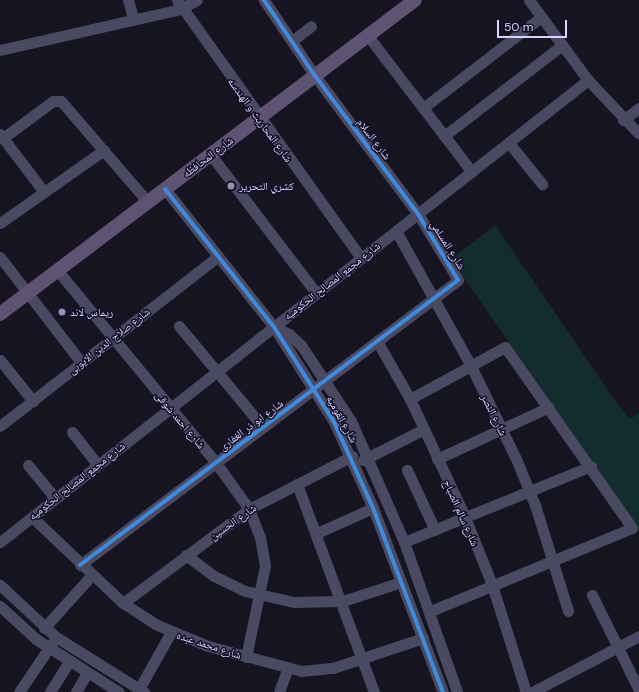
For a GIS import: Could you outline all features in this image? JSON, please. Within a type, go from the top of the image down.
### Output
[{"type":"main road","name":"شارع المحافظه","points":[[0,314],[415,0]]},
{"type":"street","points":[[128,0],[134,18]]},
{"type":"street","points":[[0,50],[134,18],[196,0]]},
{"type":"street","name":"شارع السلام","points":[[264,0],[315,76],[418,214]]},
{"type":"street","points":[[529,0],[588,80],[623,120],[639,134]]},
{"type":"street","name":"شارع المحاريث و الهندسه","points":[[178,4],[258,119],[361,258]]},
{"type":"street","points":[[422,108],[542,17]]},
{"type":"street","points":[[292,41],[311,26]]},
{"type":"street","points":[[368,36],[472,172]]},
{"type":"street","points":[[444,136],[562,45]]},
{"type":"street","name":"شارع مجمع المصالح الحكوميه","points":[[0,542],[588,80]]},
{"type":"street","points":[[44,192],[1,136],[58,100],[104,150],[148,202]]},
{"type":"street","points":[[623,120],[639,108]]},
{"type":"street","points":[[508,143],[542,184]]},
{"type":"street","points":[[0,222],[104,150]]},
{"type":"street","points":[[211,155],[316,293]]},
{"type":"street","name":"شارع القوميه","points":[[165,189],[274,327],[314,388],[354,460],[402,582],[442,692]]},
{"type":"street","name":"شارع المسلمي","points":[[418,214],[458,277],[434,300]]},
{"type":"street","name":"شارع النصر","points":[[396,231],[470,364],[530,491],[568,610]]},
{"type":"street","name":"شارع صلاح الدين الايوبى","points":[[0,426],[218,256]]},
{"type":"street","points":[[0,257],[82,362]]},
{"type":"street","name":"شارع احمد شوقى","points":[[58,270],[170,409],[216,463],[249,509],[264,551],[261,596],[246,657]]},
{"type":"street","name":"شارع ابو ذر الغفارى","points":[[80,565],[314,388],[434,300]]},
{"type":"street","points":[[179,326],[263,427]]},
{"type":"street","name":"شارع القوميه","points":[[274,327],[295,339],[326,380],[369,458],[431,612],[457,692]]},
{"type":"street","name":"شارع سالم الصباح","points":[[377,342],[410,399],[465,517],[492,584],[526,692]]},
{"type":"street","points":[[410,399],[470,364],[505,347],[550,407],[591,466],[631,530],[492,584],[431,612]]},
{"type":"street","points":[[0,360],[33,400]]},
{"type":"street","points":[[437,459],[550,407]]},
{"type":"street","name":"شارع الحسين","points":[[123,604],[249,509],[297,484],[354,460],[369,458],[424,429]]},
{"type":"street","points":[[72,432],[98,465]]},
{"type":"street","points":[[28,464],[56,498]]},
{"type":"street","points":[[404,542],[591,466]]},
{"type":"street","points":[[407,470],[435,530]]},
{"type":"street","points":[[297,484],[343,601],[374,692]]},
{"type":"street","points":[[317,533],[373,508]]},
{"type":"street","name":"شارع محمد عبده","points":[[32,517],[91,576],[123,604],[171,632],[287,670],[332,668],[423,638]]},
{"type":"street","points":[[186,556],[219,578],[261,596],[294,602],[343,601],[402,582]]},
{"type":"street","points":[[44,628],[91,576]]},
{"type":"street","points":[[0,586],[44,628],[56,637],[141,691],[171,632]]},
{"type":"street","points":[[592,595],[639,690]]},
{"type":"street","points":[[0,606],[49,648],[69,662],[119,692]]},
{"type":"street","points":[[532,692],[639,636]]},
{"type":"street","points":[[19,692],[56,637]]},
{"type":"street","points":[[50,692],[69,662]]},
{"type":"street","points":[[279,692],[287,670]]},
{"type":"street","points":[[76,692],[87,673]]},
{"type":"green space","points":[[495,225],[614,399],[630,419],[639,413],[639,530],[451,259]]},
{"type":"cycle path","points":[[80,565],[458,280],[418,214],[315,76],[264,0]]},
{"type":"cycle path","points":[[165,189],[274,327],[334,422],[373,508],[443,692]]},
{"type":"place","name":"كشري التحرير","points":[[231,186]]},
{"type":"place","name":"ريماس لاند","points":[[62,312]]}]
